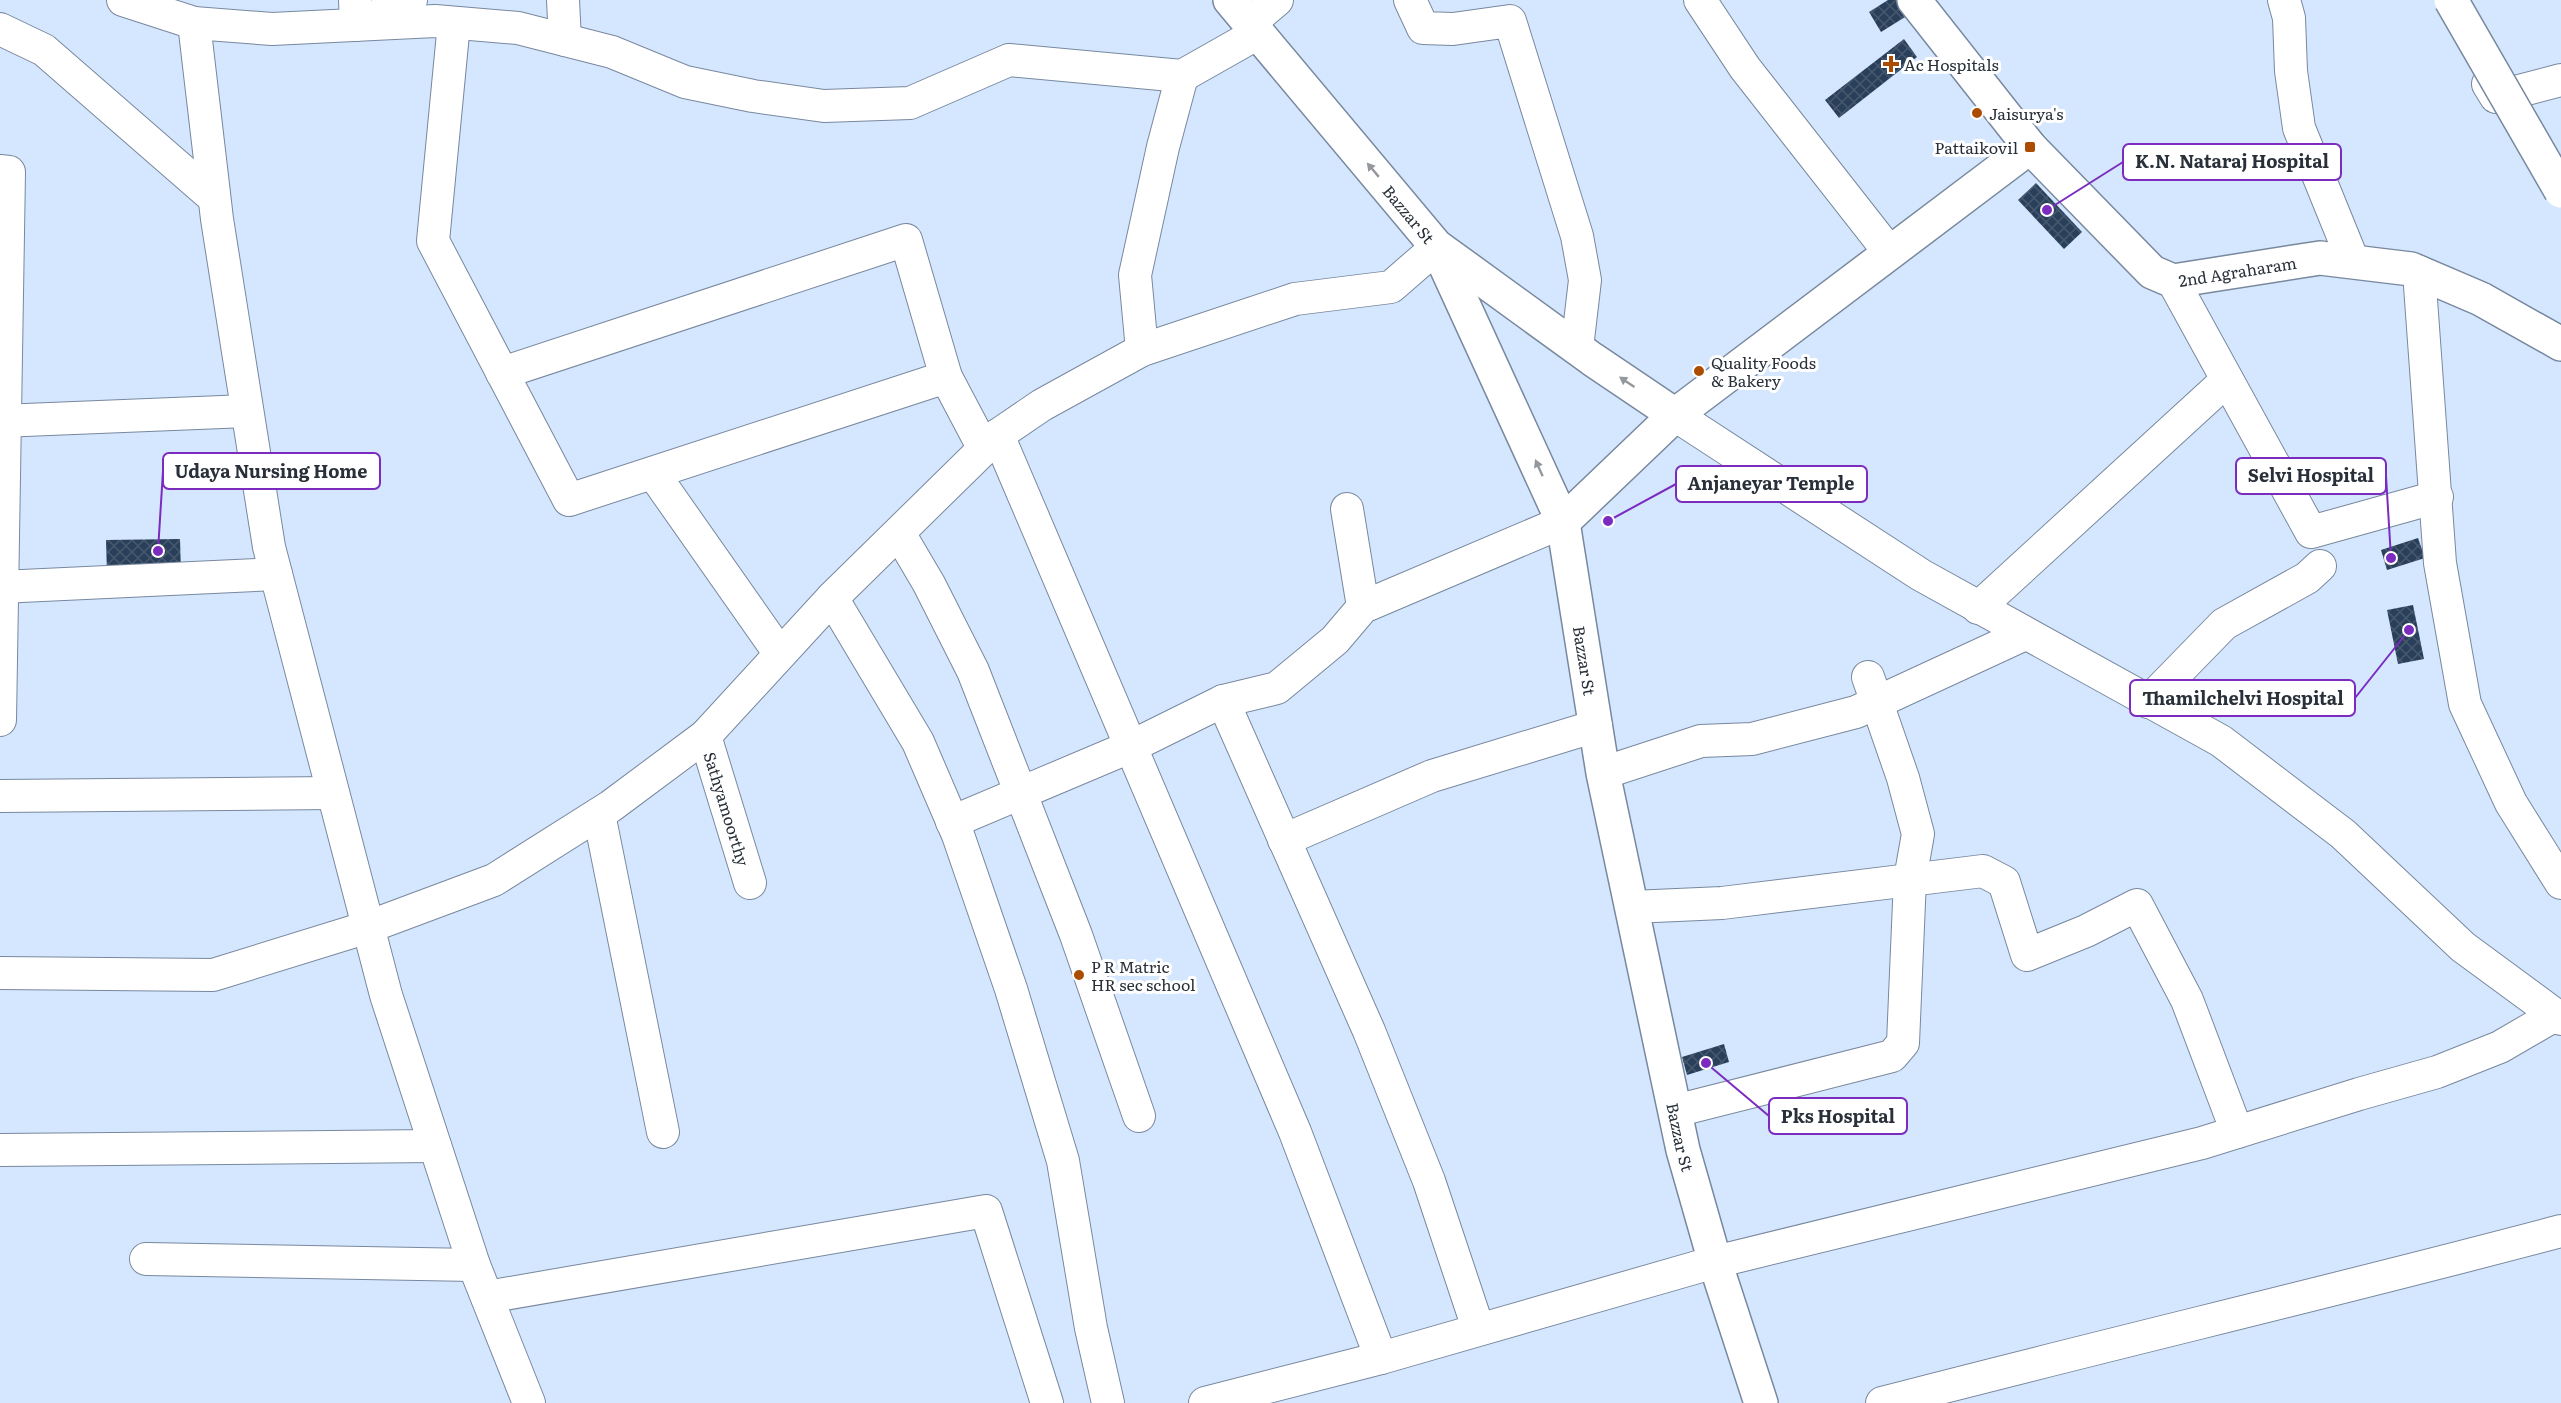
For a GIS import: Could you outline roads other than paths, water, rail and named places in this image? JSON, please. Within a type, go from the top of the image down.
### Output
[{"type":"main road","name":"2nd Agraharam","points":[[1914,0],[2030,147],[2152,272],[2173,281],[2320,258],[2419,272],[2481,299],[2561,344]]},
{"type":"main road","points":[[2451,0],[2561,191]]},
{"type":"main road","name":"Bazzar St","points":[[1246,19],[1437,247],[1563,522],[1603,773],[1683,1150],[1761,1403]]},
{"type":"main road","points":[[1563,522],[1675,415],[2030,147]]},
{"type":"main road","points":[[1437,247],[1675,415]]},
{"type":"street","points":[[123,0],[272,29],[411,0]]},
{"type":"street","points":[[563,0],[565,40]]},
{"type":"street","points":[[1142,350],[1135,274],[1163,147],[1182,76],[1246,19],[1277,0]]},
{"type":"street","points":[[1410,0],[1423,28],[1454,29],[1510,21],[1577,236],[1586,280],[1577,348]]},
{"type":"street","points":[[1700,0],[1758,85],[1890,253]]},
{"type":"street","points":[[2284,0],[2289,18],[2291,71],[2299,128],[2353,261]]},
{"type":"street","points":[[2440,0],[2561,211]]},
{"type":"street","points":[[176,12],[214,198],[269,547],[386,995],[474,1265],[530,1403]]},
{"type":"street","points":[[356,13],[518,28],[612,52],[685,82],[824,106],[910,103],[1009,60],[1182,76]]},
{"type":"street","points":[[454,23],[433,241],[569,500],[946,377]]},
{"type":"street","points":[[0,29],[44,50],[214,198]]},
{"type":"street","points":[[2496,97],[2561,80]]},
{"type":"street","points":[[0,171],[9,172],[2,421],[0,720]]},
{"type":"street","points":[[502,373],[906,240],[946,377],[991,442],[1132,746],[1290,1121],[1381,1358]]},
{"type":"street","points":[[0,973],[213,975],[368,927],[494,880],[599,814],[705,736],[832,597],[991,442],[1042,405],[1142,350],[1294,300],[1391,287],[1437,247]]},
{"type":"street","points":[[2419,272],[2440,563],[2465,704],[2511,803],[2561,883]]},
{"type":"street","points":[[2173,281],[2311,532],[2437,498]]},
{"type":"street","points":[[1978,608],[2227,380]]},
{"type":"street","points":[[2,421],[248,411]]},
{"type":"street","points":[[1205,1403],[1267,1395],[1478,1328],[1716,1262],[2237,1132],[2437,1072],[2500,1047],[2558,1017],[2463,947],[2343,834],[2221,741],[1921,575],[1675,415]]},
{"type":"street","points":[[653,472],[780,654]]},
{"type":"street","points":[[1347,509],[1363,607]]},
{"type":"street","points":[[952,822],[1132,746],[1223,701],[1277,688],[1335,640],[1363,607],[1563,522]]},
{"type":"street","points":[[899,533],[934,593],[973,671],[1076,935],[1139,1116]]},
{"type":"street","points":[[2148,702],[2224,624],[2307,578],[2320,566]]},
{"type":"street","points":[[1,587],[276,574]]},
{"type":"street","points":[[832,597],[918,742],[952,822],[1011,989],[1063,1161],[1091,1328],[1108,1403]]},
{"type":"street","points":[[1603,773],[1701,741],[1752,739],[1856,712],[1872,690],[2025,634]]},
{"type":"street","points":[[1675,1111],[1892,1056],[1903,1043],[1910,879],[1918,834],[1903,778],[1872,690]]},
{"type":"street","points":[[1223,701],[1369,1031],[1429,1181],[1478,1328]]},
{"type":"street","points":[[1284,840],[1432,776],[1596,726]]},
{"type":"street","name":"Sathyamoorthy","points":[[705,736],[750,883]]},
{"type":"street","points":[[0,796],[332,793]]},
{"type":"street","points":[[599,814],[663,1132]]},
{"type":"street","points":[[1632,907],[1722,903],[1983,871],[2004,882],[2027,955],[2086,931],[2138,905],[2187,999],[2237,1132]]},
{"type":"street","points":[[0,1150],[435,1146]]},
{"type":"street","points":[[487,1297],[987,1211],[1047,1403]]},
{"type":"street","points":[[1882,1403],[2045,1360],[2342,1289],[2561,1231]]},
{"type":"street","points":[[146,1259],[474,1265]]},
{"type":"place","name":"Ac Hospitals","points":[[1891,64]]},
{"type":"place","name":"Jaisurya's","points":[[1977,113]]},
{"type":"place","name":"Pattaikovil","points":[[2030,147]]},
{"type":"place","name":"K.N. Nataraj Hospital","points":[[2047,210]]},
{"type":"place","name":"Quality Foods & Bakery","points":[[1699,371]]},
{"type":"place","name":"Anjaneyar Temple","points":[[1608,521]]},
{"type":"place","name":"Udaya Nursing Home","points":[[158,551]]},
{"type":"place","name":"Selvi Hospital","points":[[2391,558]]},
{"type":"place","name":"Thamilchelvi Hospital","points":[[2409,630]]},
{"type":"place","name":"P R Matric HR sec school","points":[[1079,975]]},
{"type":"place","name":"Pks Hospital","points":[[1706,1063]]}]
